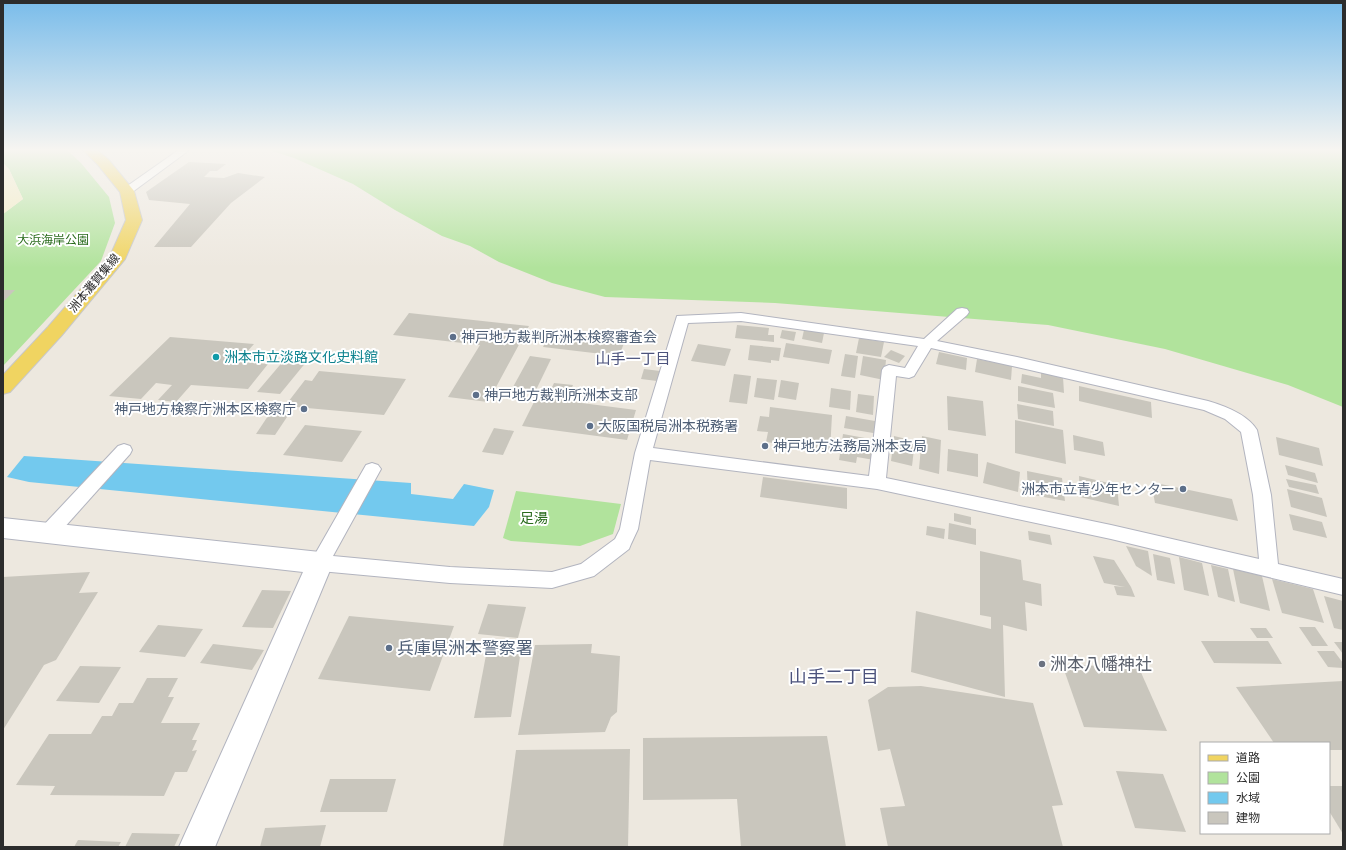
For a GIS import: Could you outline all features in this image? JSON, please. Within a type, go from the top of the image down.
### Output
[{"type":"main road","name":"洲本灘賀集線","points":[[3,387],[54,331],[119,255],[134,220],[127,191],[125,189]]},
{"type":"street","points":[[127,191],[130,189]]},
{"type":"street","points":[[877,483],[889,370],[909,373],[926,344],[962,312]]},
{"type":"street","points":[[3,528],[320,563],[450,575],[552,580],[587,570],[622,544],[629,529],[643,453],[682,319],[741,317],[926,344],[1017,362],[1208,406],[1231,415],[1249,430],[1262,495],[1268,569]]},
{"type":"street","points":[[47,534],[124,450]]},
{"type":"street","points":[[643,453],[877,483],[1111,532],[1343,587]]},
{"type":"street","points":[[197,847],[320,563],[372,469]]},
{"type":"green space","name":"大浜海岸公園","points":[[18,189],[102,189],[109,197],[115,223],[101,261],[3,366],[3,214],[23,199]]},
{"type":"green space","points":[[361,189],[1343,189],[1343,407],[1288,385],[1165,349],[1048,325],[775,303],[605,297],[552,283],[499,262],[470,246],[442,236]]},
{"type":"green space","name":"足湯","points":[[516,491],[621,504],[613,534],[580,546],[511,541],[503,538]]},
{"type":"sand","points":[[3,189],[18,189],[23,199],[3,214]]},
{"type":"water","points":[[24,456],[411,483],[411,494],[453,499],[464,484],[494,490],[489,507],[474,526],[29,482],[7,477]]},
{"type":"building","points":[[151,189],[250,189],[231,203],[191,247],[154,247],[190,204],[149,200],[146,192]]},
{"type":"building","points":[[3,290],[15,290],[3,302]]},
{"type":"building","points":[[409,313],[529,326],[488,402],[448,397],[480,345],[393,335]]},
{"type":"building","points":[[737,325],[769,328],[768,335],[774,335],[774,342],[735,338]]},
{"type":"building","points":[[552,330],[626,338],[619,356],[543,347]]},
{"type":"building","points":[[782,330],[796,332],[794,341],[780,338]]},
{"type":"building","points":[[804,330],[824,333],[822,343],[802,339]]},
{"type":"building","points":[[170,337],[254,344],[238,362],[268,364],[248,389],[191,385],[176,402],[158,400],[172,385],[156,383],[141,399],[109,396]]},
{"type":"building","points":[[859,338],[884,342],[881,357],[856,353]]},
{"type":"building","points":[[786,343],[832,350],[829,364],[783,357]]},
{"type":"building","points":[[698,344],[731,349],[725,366],[691,361]]},
{"type":"building","points":[[750,345],[781,348],[779,361],[771,360],[771,363],[748,360]]},
{"type":"building","points":[[891,350],[905,356],[899,363],[884,357]]},
{"type":"building","points":[[939,352],[967,358],[966,370],[936,364]]},
{"type":"building","points":[[845,354],[858,356],[855,378],[841,376]]},
{"type":"building","points":[[530,356],[551,359],[536,390],[513,387]]},
{"type":"building","points":[[863,356],[886,360],[884,380],[860,375]]},
{"type":"building","points":[[285,359],[307,361],[280,394],[257,392]]},
{"type":"building","points":[[977,359],[1012,366],[1011,380],[975,372]]},
{"type":"building","points":[[644,369],[660,371],[657,381],[641,379]]},
{"type":"building","points":[[319,371],[406,379],[384,415],[285,406],[305,380],[312,381]]},
{"type":"building","points":[[1041,372],[1063,377],[1064,393],[1021,383],[1022,374],[1041,378]]},
{"type":"building","points":[[734,374],[751,376],[747,404],[729,402]]},
{"type":"building","points":[[757,378],[777,380],[774,400],[754,397]]},
{"type":"building","points":[[781,380],[799,383],[796,400],[778,397]]},
{"type":"building","points":[[554,383],[573,385],[566,401],[636,410],[627,440],[522,426],[536,398],[546,400]]},
{"type":"building","points":[[1018,386],[1053,393],[1055,408],[1018,401]]},
{"type":"building","points":[[1079,386],[1151,402],[1152,418],[1079,401]]},
{"type":"building","points":[[831,388],[851,391],[850,410],[829,407]]},
{"type":"building","points":[[858,394],[874,396],[873,415],[856,412]]},
{"type":"building","points":[[947,396],[983,401],[986,436],[948,430]]},
{"type":"building","points":[[1017,404],[1053,411],[1054,426],[1018,419]]},
{"type":"building","points":[[770,407],[832,415],[830,451],[766,442],[768,432],[757,431],[760,416],[769,417]]},
{"type":"building","points":[[270,413],[289,414],[275,435],[256,434]]},
{"type":"building","points":[[846,416],[881,422],[879,434],[844,428]]},
{"type":"building","points":[[1015,420],[1063,430],[1066,464],[1015,453]]},
{"type":"building","points":[[305,425],[362,431],[342,462],[283,455]]},
{"type":"building","points":[[494,428],[514,431],[503,455],[482,452]]},
{"type":"building","points":[[843,434],[876,440],[874,460],[857,457],[856,463],[839,460]]},
{"type":"building","points":[[1073,435],[1103,442],[1105,456],[1074,450]]},
{"type":"building","points":[[894,436],[915,441],[912,466],[891,461]]},
{"type":"building","points":[[922,436],[941,440],[939,474],[919,469]]},
{"type":"building","points":[[1276,437],[1319,448],[1323,466],[1279,455]]},
{"type":"building","points":[[948,449],[978,454],[978,477],[947,471]]},
{"type":"building","points":[[987,462],[1020,472],[1018,492],[983,483]]},
{"type":"building","points":[[1285,465],[1315,473],[1318,483],[1288,475]]},
{"type":"building","points":[[1027,471],[1062,478],[1065,501],[1028,494]]},
{"type":"building","points":[[1079,476],[1117,485],[1119,506],[1080,497]]},
{"type":"building","points":[[763,477],[847,488],[847,509],[760,497]]},
{"type":"building","points":[[1286,479],[1316,485],[1319,494],[1289,487]]},
{"type":"building","points":[[1151,482],[1232,499],[1238,521],[1155,503]]},
{"type":"building","points":[[1287,489],[1322,498],[1327,517],[1291,507]]},
{"type":"building","points":[[954,513],[971,517],[971,525],[954,521]]},
{"type":"building","points":[[1289,514],[1322,522],[1327,538],[1293,530]]},
{"type":"building","points":[[949,523],[976,529],[976,545],[948,539]]},
{"type":"building","points":[[927,526],[945,529],[944,539],[926,535]]},
{"type":"building","points":[[1028,531],[1050,535],[1052,545],[1029,540]]},
{"type":"building","points":[[1126,546],[1148,551],[1152,576],[1136,566]]},
{"type":"building","points":[[980,551],[1021,560],[1023,580],[1041,584],[1042,606],[1025,602],[1027,631],[1003,625],[1005,697],[911,672],[916,611],[991,629],[991,617],[980,615]]},
{"type":"building","points":[[1153,554],[1170,558],[1175,584],[1157,580]]},
{"type":"building","points":[[1093,556],[1114,560],[1131,587],[1135,597],[1117,595],[1114,586],[1125,587],[1104,583]]},
{"type":"building","points":[[1179,557],[1202,563],[1209,596],[1184,590]]},
{"type":"building","points":[[1211,565],[1228,569],[1235,602],[1218,597]]},
{"type":"building","points":[[1233,569],[1262,576],[1270,611],[1240,603]]},
{"type":"building","points":[[90,572],[79,593],[98,592],[56,660],[44,665],[3,730],[3,577]]},
{"type":"building","points":[[1272,579],[1313,589],[1324,623],[1282,613]]},
{"type":"building","points":[[262,590],[291,591],[273,628],[242,627]]},
{"type":"building","points":[[1324,596],[1343,601],[1343,630],[1334,628]]},
{"type":"building","points":[[488,604],[526,607],[518,638],[478,634]]},
{"type":"building","points":[[349,616],[454,626],[430,691],[318,679]]},
{"type":"building","points":[[158,625],[203,629],[185,657],[139,652]]},
{"type":"building","points":[[1299,627],[1315,627],[1328,646],[1312,646]]},
{"type":"building","points":[[1250,628],[1266,628],[1273,638],[1257,638]]},
{"type":"building","points":[[1201,641],[1268,641],[1282,664],[1214,663]]},
{"type":"building","points":[[1334,642],[1343,642],[1343,654]]},
{"type":"building","points":[[213,644],[264,650],[252,670],[200,663]]},
{"type":"building","points":[[592,644],[591,653],[620,656],[617,712],[611,717],[605,732],[518,735],[535,645]]},
{"type":"building","points":[[487,650],[521,650],[511,717],[474,718]]},
{"type":"building","points":[[1317,651],[1334,651],[1343,663],[1343,668],[1328,667]]},
{"type":"building","points":[[1062,664],[1139,668],[1167,731],[1084,727]]},
{"type":"building","points":[[80,666],[121,667],[99,703],[56,701]]},
{"type":"building","points":[[147,678],[178,678],[168,697],[174,697],[161,723],[200,723],[192,740],[197,740],[192,751],[197,750],[187,772],[175,772],[164,796],[50,795],[55,786],[16,785],[49,734],[91,734],[102,716],[112,716],[119,703],[133,703]]},
{"type":"building","points":[[1343,681],[1343,750],[1330,750],[1330,742],[1273,742],[1236,687]]},
{"type":"building","points":[[921,686],[1033,703],[1063,805],[1052,806],[1063,847],[888,847],[880,808],[905,806],[890,749],[878,751],[868,700],[888,687]]},
{"type":"building","points":[[827,736],[846,847],[741,847],[737,799],[643,800],[643,738]]},
{"type":"building","points":[[630,749],[628,847],[503,847],[516,750]]},
{"type":"building","points":[[1116,771],[1163,774],[1186,832],[1135,828]]},
{"type":"building","points":[[330,779],[396,779],[387,812],[320,812]]},
{"type":"building","points":[[1330,786],[1343,786],[1343,834],[1330,813]]},
{"type":"building","points":[[326,825],[320,847],[260,847],[265,828]]},
{"type":"building","points":[[132,833],[180,834],[174,847],[125,847]]},
{"type":"building","points":[[78,840],[121,842],[118,847],[74,847]]},
{"type":"place","name":"神戸地方裁判所洲本検察審査会","points":[[453,337]]},
{"type":"place","name":"洲本市立淡路文化史料館","points":[[216,357]]},
{"type":"place","name":"神戸地方裁判所洲本支部","points":[[476,395]]},
{"type":"place","name":"神戸地方検察庁洲本区検察庁","points":[[304,409]]},
{"type":"place","name":"大阪国税局洲本税務署","points":[[590,426]]},
{"type":"place","name":"神戸地方法務局洲本支局","points":[[765,446]]},
{"type":"place","name":"洲本市立青少年センター","points":[[1183,489]]},
{"type":"place","name":"兵庫県洲本警察署","points":[[389,648]]},
{"type":"place","name":"洲本八幡神社","points":[[1042,664]]},
{"type":"district","name":"山手一丁目","points":[[633,359]]},
{"type":"district","name":"山手二丁目","points":[[834,677]]}]
